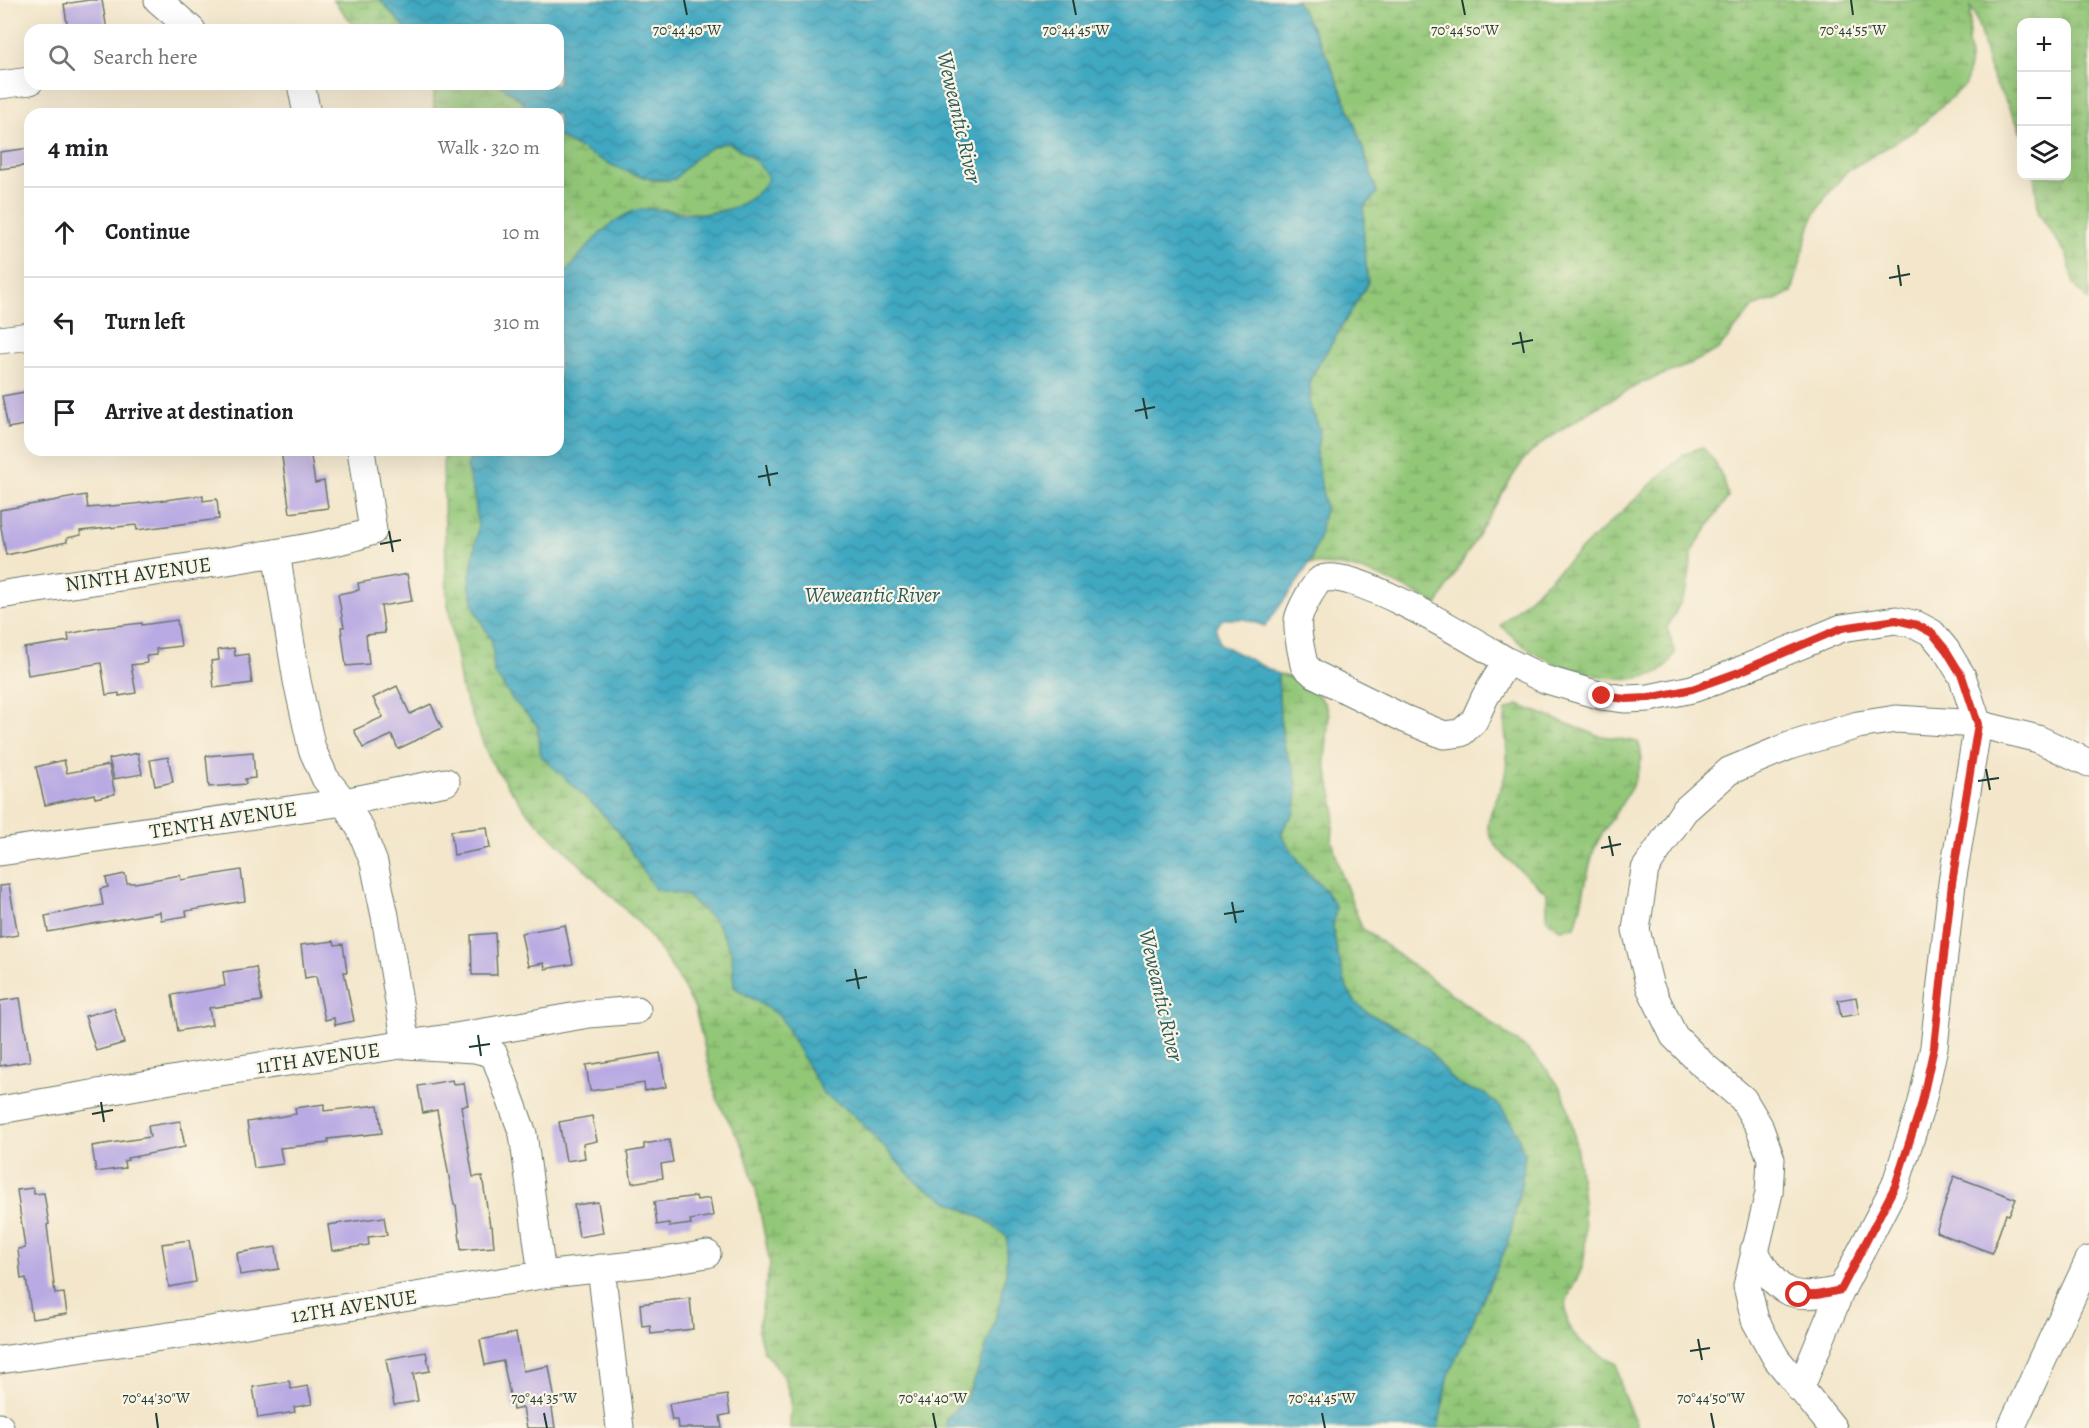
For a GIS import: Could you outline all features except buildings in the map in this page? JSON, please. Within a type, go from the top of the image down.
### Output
[{"type":"street","points":[[158,0],[185,24]]},
{"type":"street","points":[[0,85],[24,82]]},
{"type":"street","points":[[302,90],[306,108]]},
{"type":"street","points":[[0,340],[24,337]]},
{"type":"street","name":"NINTH AVENUE","points":[[0,595],[276,553],[345,541],[373,531],[363,456]]},
{"type":"street","points":[[276,553],[297,681],[312,749],[325,778],[344,802],[361,830],[374,863],[406,1045],[475,1049],[494,1054],[523,1134],[542,1275]]},
{"type":"street","points":[[1507,661],[1485,697],[1474,721],[1461,733],[1444,735],[1405,719],[1314,674],[1304,665],[1298,619],[1319,580],[1332,576],[1374,590],[1435,619],[1507,661],[1544,679],[1602,696],[1626,699],[1649,698],[1692,689],[1842,628],[1896,620],[1917,625],[1932,633],[1962,676],[1978,724],[1952,883],[1934,1047],[1921,1106],[1895,1186],[1841,1290],[1800,1389]]},
{"type":"street","points":[[1833,1428],[1776,1358],[1755,1320],[1747,1286],[1768,1193],[1771,1159],[1759,1126],[1743,1099],[1703,1065],[1674,1036],[1650,987],[1636,930],[1645,869],[1684,811],[1729,771],[1789,746],[1858,725],[1896,719],[1978,724],[2038,739],[2089,764]]},
{"type":"street","name":"TENTH AVENUE","points":[[0,852],[344,802],[446,782]]},
{"type":"street","name":"11TH AVENUE","points":[[0,1110],[200,1075],[406,1045],[589,1014],[637,1010]]},
{"type":"street","points":[[1754,1250],[1769,1277],[1778,1286],[1799,1295],[1817,1295],[1841,1290]]},
{"type":"street","name":"12TH AVENUE","points":[[0,1360],[204,1331],[542,1275],[652,1263],[707,1254]]},
{"type":"street","points":[[2011,1428],[2089,1260]]},
{"type":"street","points":[[600,1268],[620,1428]]},
{"type":"green space","points":[[333,0],[380,0],[402,24],[353,24]]},
{"type":"green space","points":[[1296,0],[2089,0],[2089,301],[2074,285],[2067,255],[2039,214],[2035,180],[2071,180],[2071,18],[2017,18],[2017,124],[1993,79],[1971,7],[1968,43],[1970,59],[1966,84],[1914,131],[1847,171],[1825,198],[1812,219],[1792,292],[1754,306],[1719,349],[1686,366],[1643,382],[1592,410],[1542,443],[1524,459],[1509,482],[1437,605],[1376,575],[1344,566],[1309,564],[1319,538],[1325,508],[1316,455],[1320,430],[1310,406],[1310,379],[1368,283],[1364,242],[1364,208],[1377,192],[1355,126],[1322,45]]},
{"type":"green space","points":[[434,90],[507,90],[528,108],[434,108]]},
{"type":"green space","points":[[564,138],[625,170],[654,181],[675,179],[706,150],[729,143],[757,162],[769,179],[763,188],[749,200],[733,208],[703,214],[662,209],[591,244],[564,276]]},
{"type":"green space","points":[[1702,447],[1719,470],[1728,497],[1693,549],[1687,590],[1667,628],[1675,652],[1665,668],[1651,675],[1635,678],[1616,678],[1576,670],[1541,657],[1500,625],[1685,454]]},
{"type":"green space","points":[[445,456],[471,456],[467,468],[475,499],[478,528],[469,583],[476,612],[492,641],[494,672],[513,700],[537,725],[542,756],[618,831],[655,888],[687,896],[716,922],[732,952],[734,987],[780,1016],[823,1093],[854,1115],[917,1183],[984,1219],[1007,1237],[1006,1273],[999,1307],[979,1369],[965,1400],[946,1419],[947,1428],[790,1428],[791,1400],[784,1377],[763,1350],[758,1330],[770,1264],[756,1190],[743,1146],[718,1102],[695,1009],[676,974],[645,929],[528,813],[510,789],[490,760],[462,691],[447,598]]},
{"type":"green space","points":[[1278,674],[1291,678],[1319,696],[1329,715],[1325,761],[1335,808],[1332,840],[1340,870],[1362,928],[1527,1049],[1543,1065],[1561,1089],[1573,1130],[1585,1230],[1583,1264],[1566,1304],[1567,1320],[1580,1341],[1617,1364],[1622,1392],[1638,1428],[1438,1428],[1449,1374],[1509,1241],[1525,1155],[1484,1094],[1463,1087],[1450,1077],[1428,1049],[1407,1033],[1368,1013],[1356,1003],[1347,989],[1333,928],[1336,907],[1324,889],[1306,871],[1281,835],[1286,823],[1294,814],[1295,771],[1285,750],[1280,719]]},
{"type":"green space","points":[[1518,705],[1597,735],[1638,742],[1641,755],[1639,768],[1626,797],[1594,850],[1575,927],[1560,929],[1547,920],[1547,893],[1501,852],[1489,833],[1488,824],[1506,771],[1506,710]]},
{"type":"water","name":"Weweantic River","points":[[380,0],[1296,0],[1322,45],[1336,77],[1377,193],[1364,208],[1364,242],[1368,283],[1310,379],[1310,406],[1320,430],[1316,455],[1325,508],[1319,538],[1309,564],[1265,626],[1244,619],[1222,619],[1216,629],[1220,644],[1278,674],[1280,719],[1285,750],[1295,771],[1297,793],[1294,814],[1286,823],[1281,835],[1306,871],[1324,889],[1336,907],[1333,928],[1347,989],[1356,1003],[1368,1013],[1407,1033],[1428,1049],[1450,1077],[1463,1087],[1485,1094],[1501,1107],[1515,1129],[1525,1155],[1509,1241],[1449,1374],[1438,1428],[947,1428],[946,1419],[965,1400],[979,1369],[999,1307],[1006,1273],[1007,1237],[984,1219],[917,1183],[854,1115],[823,1093],[780,1016],[734,987],[732,952],[716,922],[687,896],[655,889],[618,831],[598,809],[541,756],[537,725],[513,700],[494,672],[492,641],[476,612],[469,583],[478,528],[475,499],[467,468],[471,456],[564,456],[564,275],[604,230],[626,214],[648,209],[704,214],[730,209],[752,198],[768,179],[757,162],[729,143],[706,150],[675,179],[661,180],[646,178],[616,167],[564,140],[564,108],[528,108],[507,90],[564,90],[564,24],[402,24]]},
{"type":"route","points":[[1602,696],[1626,699],[1649,698],[1692,689],[1739,672],[1842,628],[1896,620],[1917,625],[1932,633],[1946,650],[1962,676],[1978,724],[1952,883],[1934,1047],[1921,1106],[1895,1186],[1841,1290],[1817,1295],[1799,1295]]}]
